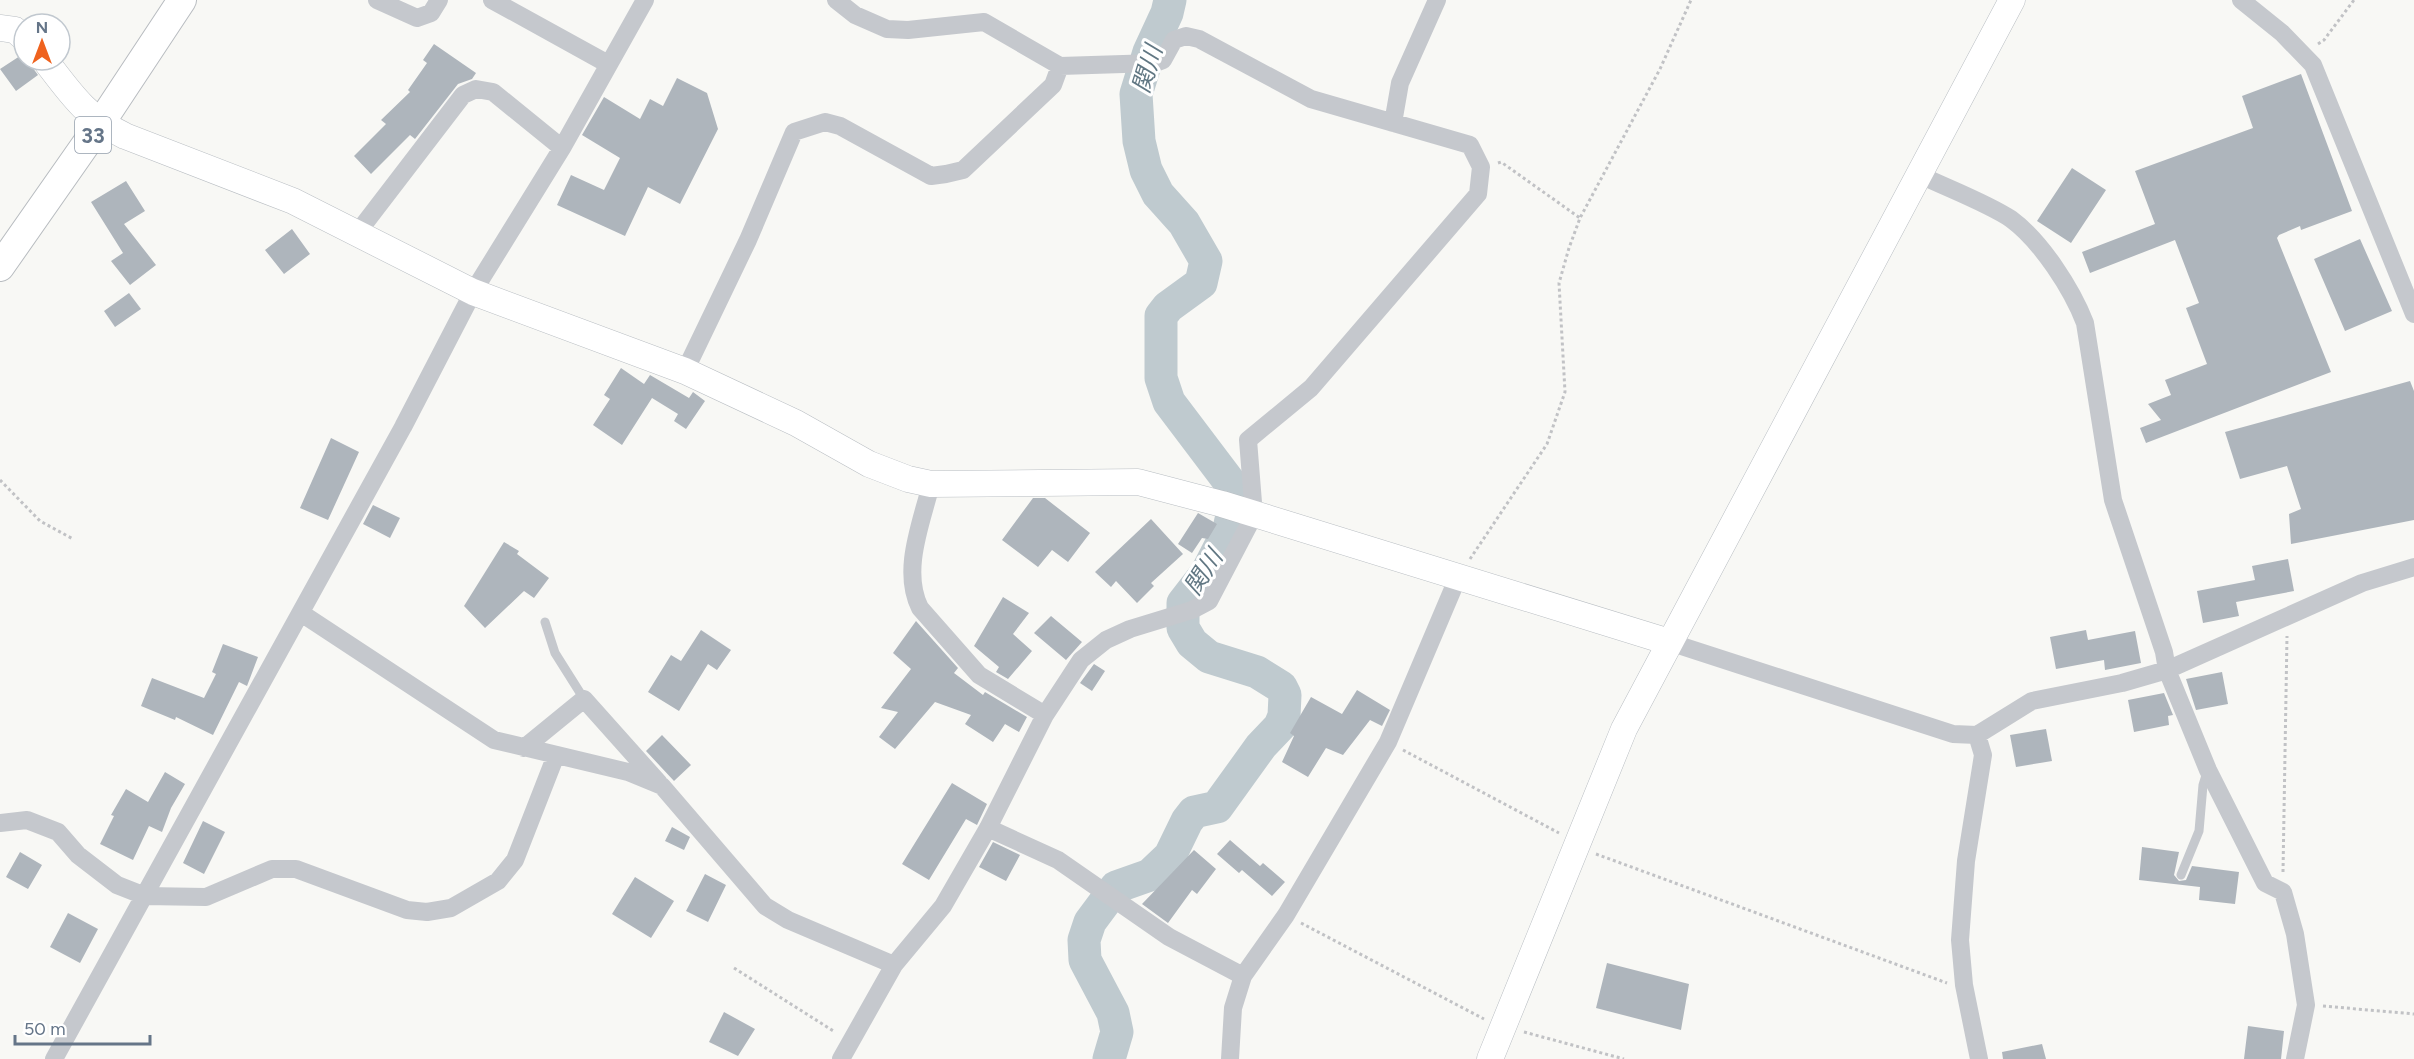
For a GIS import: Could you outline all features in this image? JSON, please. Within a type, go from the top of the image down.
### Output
[{"type":"main road","name":"33","points":[[0,267],[100,124],[182,0]]},
{"type":"street","points":[[377,0],[417,18],[431,13],[439,0]]},
{"type":"street","points":[[492,0],[608,64]]},
{"type":"street","points":[[54,1059],[302,612],[473,292],[562,148],[645,0]]},
{"type":"street","points":[[836,0],[855,15],[887,29],[908,30],[984,22],[1060,66],[1155,63],[1163,60],[1174,40],[1185,36],[1199,39],[1311,99],[1470,145],[1481,167],[1478,194],[1311,388],[1248,440],[1240,510],[1209,602],[1130,629],[1106,640],[1082,660],[1045,715],[988,828],[943,906],[894,965],[849,1041],[842,1059]]},
{"type":"street","points":[[1393,123],[1400,83],[1437,0]]},
{"type":"street","points":[[1490,1059],[1624,729],[2012,0]]},
{"type":"street","points":[[2241,0],[2304,53],[2313,65],[2414,314]]},
{"type":"street","points":[[685,371],[748,240],[794,132],[825,122],[840,126],[931,176],[963,170],[1053,85],[1060,66]]},
{"type":"street","points":[[54,72],[78,102],[100,124],[125,136],[293,201],[473,292],[685,371],[796,423],[869,464],[908,479],[931,484],[1138,482],[1240,510],[1669,642],[1953,734],[1977,735],[2032,701],[2122,683],[2167,670],[2362,583],[2414,567]]},
{"type":"street","points":[[358,232],[463,95],[476,89],[493,92],[562,148]]},
{"type":"street","points":[[1920,175],[2011,220],[2032,241],[2076,298],[2085,323],[2113,500],[2164,652],[2167,670],[2208,770],[2265,883],[2283,892],[2295,934],[2306,1005],[2295,1059]]},
{"type":"street","points":[[931,484],[911,577],[920,608],[979,675],[1045,715]]},
{"type":"street","points":[[1230,1059],[1233,1008],[1243,976],[1286,915],[1388,742],[1458,577]]},
{"type":"street","points":[[302,612],[494,740],[628,772],[662,786]]},
{"type":"street","points":[[524,748],[584,699],[765,906],[788,920],[894,965]]},
{"type":"street","points":[[1977,735],[1983,755],[1966,861],[1960,940],[1964,985],[1979,1059]]},
{"type":"street","points":[[0,823],[27,820],[58,832],[78,855],[117,885],[145,896],[206,897],[272,868],[296,869],[407,910],[427,912],[451,908],[498,881],[515,860],[556,755]]},
{"type":"street","points":[[988,828],[1058,861],[1169,937],[1243,976]]},
{"type":"lane","points":[[545,622],[555,652],[584,699]]},
{"type":"lane","points":[[2181,875],[2199,831],[2202,785],[2208,770]]},
{"type":"path","points":[[1458,577],[1547,444],[1565,392],[1559,282],[1580,218],[1660,69],[1691,0]]},
{"type":"path","points":[[2304,53],[2324,40],[2354,0]]},
{"type":"path","points":[[1481,167],[1501,162],[1580,218]]},
{"type":"path","points":[[0,480],[40,521],[73,539]]},
{"type":"path","points":[[2283,892],[2287,617]]},
{"type":"path","points":[[1388,742],[1590,852],[1949,983],[1964,985]]},
{"type":"path","points":[[1286,915],[1482,1019],[1624,1059]]},
{"type":"path","points":[[735,969],[849,1041]]},
{"type":"path","points":[[2306,1005],[2414,1014]]},
{"type":"building","points":[[434,44],[476,73],[472,79],[458,84],[415,139],[410,135],[371,174],[354,156],[386,124],[381,120],[410,92],[408,90],[427,63],[423,60]]},
{"type":"building","points":[[12,61],[12,72],[36,72],[38,75],[16,91],[0,69]]},
{"type":"building","points":[[2301,74],[2352,211],[2301,230],[2300,226],[2277,238],[2331,372],[2146,443],[2140,428],[2161,420],[2148,404],[2171,395],[2165,380],[2207,364],[2186,308],[2199,303],[2175,240],[2090,273],[2082,252],[2155,224],[2135,171],[2253,128],[2242,96]]},
{"type":"building","points":[[677,78],[707,93],[718,129],[680,204],[648,187],[625,236],[557,205],[571,175],[604,190],[620,158],[582,135],[604,97],[640,119],[650,99],[663,106]]},
{"type":"building","points":[[2072,168],[2106,190],[2071,243],[2037,221]]},
{"type":"building","points":[[126,181],[145,211],[124,224],[156,265],[130,285],[111,261],[123,253],[91,202]]},
{"type":"building","points":[[292,229],[310,254],[284,274],[265,250]]},
{"type":"building","points":[[2360,239],[2392,311],[2345,331],[2314,259]]},
{"type":"building","points":[[129,293],[141,309],[115,327],[104,311]]},
{"type":"building","points":[[621,368],[644,384],[650,375],[689,398],[693,392],[705,401],[686,429],[674,421],[678,414],[652,398],[622,445],[593,425],[610,399],[604,395]]},
{"type":"building","points":[[2410,381],[2414,391],[2414,520],[2291,544],[2289,514],[2301,509],[2287,466],[2240,479],[2225,432]]},
{"type":"building","points":[[331,438],[359,452],[328,520],[300,508]]},
{"type":"building","points":[[1033,498],[1045,498],[1090,533],[1068,562],[1052,550],[1038,567],[1002,540]]},
{"type":"building","points":[[373,505],[400,518],[390,538],[363,524]]},
{"type":"building","points":[[1198,513],[1217,524],[1208,539],[1202,538],[1192,553],[1178,544]]},
{"type":"building","points":[[1151,519],[1183,554],[1151,583],[1154,586],[1137,603],[1116,581],[1111,587],[1095,572]]},
{"type":"building","points":[[504,542],[519,551],[517,554],[549,578],[534,598],[524,591],[485,628],[464,606]]},
{"type":"building","points":[[2288,559],[2294,591],[2236,602],[2239,616],[2203,623],[2197,591],[2255,580],[2252,566]]},
{"type":"building","points":[[1003,597],[1029,613],[1013,634],[1032,651],[1008,679],[996,672],[999,667],[974,646]]},
{"type":"building","points":[[1051,616],[1082,642],[1066,660],[1034,633]]},
{"type":"building","points":[[916,621],[958,668],[954,673],[983,695],[985,692],[1027,717],[1019,732],[1005,724],[993,742],[965,724],[971,715],[935,702],[895,749],[879,737],[898,712],[881,708],[911,669],[893,653]]},
{"type":"building","points":[[701,630],[731,650],[717,670],[708,664],[679,711],[648,692],[671,655],[681,661]]},
{"type":"building","points":[[2086,630],[2088,640],[2135,631],[2141,663],[2105,670],[2104,660],[2056,669],[2050,637]]},
{"type":"building","points":[[223,644],[258,657],[247,686],[239,682],[213,735],[176,717],[175,720],[141,706],[152,678],[204,698],[216,674],[212,672]]},
{"type":"building","points":[[1094,664],[1105,671],[1092,691],[1080,683]]},
{"type":"building","points":[[2222,672],[2228,704],[2196,710],[2186,679]]},
{"type":"building","points":[[1357,690],[1390,710],[1382,726],[1370,720],[1343,755],[1326,748],[1308,777],[1282,762],[1294,736],[1290,733],[1311,697],[1342,714]]},
{"type":"building","points":[[2164,693],[2173,715],[2168,716],[2169,725],[2134,732],[2128,700]]},
{"type":"building","points":[[2046,729],[2052,761],[2016,767],[2010,735]]},
{"type":"building","points":[[662,735],[691,765],[674,781],[646,751]]},
{"type":"building","points":[[165,772],[185,784],[171,808],[162,832],[149,826],[133,860],[100,844],[114,816],[111,815],[126,789],[148,802]]},
{"type":"building","points":[[952,783],[987,804],[977,825],[966,819],[929,880],[902,864]]},
{"type":"building","points":[[203,821],[225,832],[204,874],[183,863]]},
{"type":"building","points":[[672,827],[690,837],[684,850],[665,841]]},
{"type":"building","points":[[1230,840],[1260,866],[1263,863],[1285,882],[1272,896],[1242,870],[1239,873],[1217,854]]},
{"type":"building","points":[[993,842],[1020,855],[1006,881],[979,867]]},
{"type":"building","points":[[2142,847],[2179,852],[2174,875],[2179,881],[2186,880],[2192,866],[2239,872],[2235,904],[2199,900],[2200,887],[2139,880]]},
{"type":"building","points":[[1194,850],[1216,869],[1197,894],[1192,890],[1168,923],[1142,904]]},
{"type":"building","points":[[20,852],[42,865],[28,889],[6,877]]},
{"type":"building","points":[[705,874],[726,885],[708,922],[686,911]]},
{"type":"building","points":[[635,877],[674,901],[651,938],[612,914]]},
{"type":"building","points":[[68,913],[98,929],[80,963],[50,947]]},
{"type":"building","points":[[1607,963],[1689,984],[1681,1030],[1596,1008]]},
{"type":"building","points":[[724,1012],[755,1029],[738,1056],[709,1042]]},
{"type":"building","points":[[2248,1026],[2284,1031],[2281,1059],[2244,1059]]},
{"type":"building","points":[[2042,1044],[2046,1059],[2003,1059],[2002,1052]]},
{"type":"waterway","name":"関川","points":[[1109,1059],[1117,1032],[1113,1013],[1085,960],[1084,940],[1090,922],[1116,887],[1150,875],[1170,856],[1187,821],[1194,812],[1217,807],[1261,746],[1280,726],[1284,716],[1285,695],[1281,687],[1257,672],[1209,657],[1192,643],[1183,628],[1183,603],[1207,572],[1229,529],[1237,492],[1169,402],[1161,378],[1161,316],[1168,307],[1201,283],[1206,261],[1184,223],[1158,194],[1146,170],[1139,141],[1136,94],[1149,52],[1167,13],[1170,0]]}]
